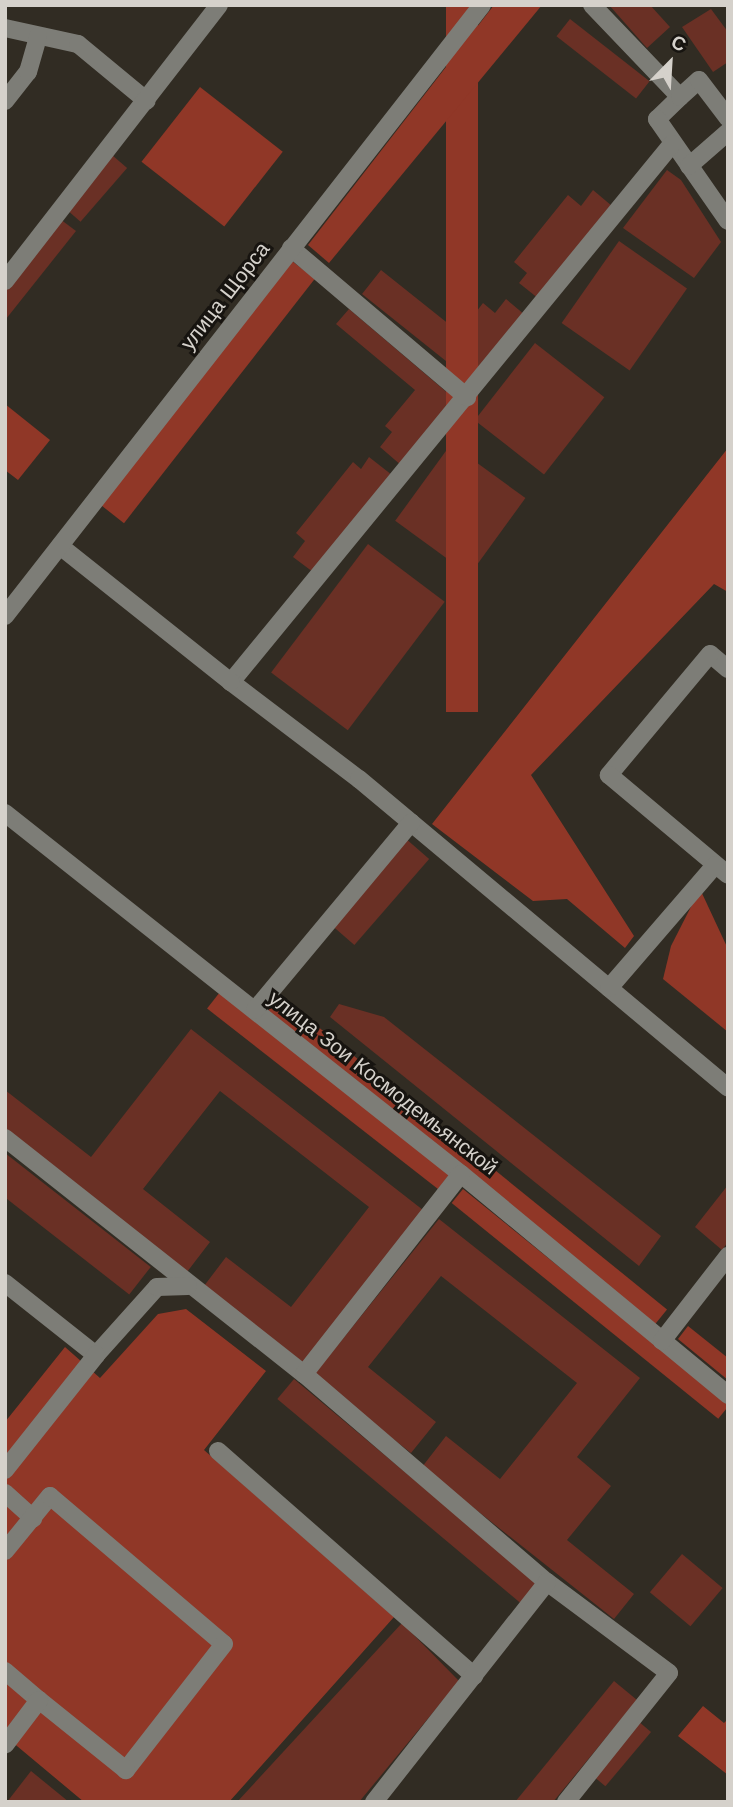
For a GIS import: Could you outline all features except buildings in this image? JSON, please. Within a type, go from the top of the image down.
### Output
[{"type":"street","points":[[5,281],[219,5]]},
{"type":"street","name":"улица Щорса","points":[[5,616],[482,5]]},
{"type":"street","points":[[592,5],[680,97]]},
{"type":"street","points":[[5,27],[78,44],[147,101]]},
{"type":"street","points":[[5,101],[28,72],[38,36]]},
{"type":"street","points":[[728,118],[699,80],[657,119],[728,221]]},
{"type":"street","points":[[690,166],[728,132]]},
{"type":"street","points":[[231,682],[672,144]]},
{"type":"street","points":[[291,248],[467,397]]},
{"type":"street","points":[[60,546],[411,822],[728,1088]]},
{"type":"street","points":[[609,988],[721,870],[609,775],[710,654],[728,669]]},
{"type":"street","name":"улица Зои Космодемьянской","points":[[5,813],[461,1174],[728,1395]]},
{"type":"street","points":[[254,1010],[411,822]]},
{"type":"street","points":[[5,1138],[188,1286],[304,1374],[547,1582],[668,1673],[566,1802]]},
{"type":"street","points":[[304,1374],[461,1174]]},
{"type":"street","points":[[662,1340],[728,1256]]},
{"type":"street","points":[[5,1283],[96,1355]]},
{"type":"street","points":[[5,1470],[96,1355],[157,1287],[188,1286]]},
{"type":"street","points":[[218,1451],[474,1676]]},
{"type":"street","points":[[5,1493],[33,1518]]},
{"type":"street","points":[[5,1552],[50,1496],[224,1644],[126,1770],[5,1671]]},
{"type":"street","points":[[374,1802],[547,1582]]},
{"type":"street","points":[[5,1745],[39,1700]]},
{"type":"shaded area","points":[[446,5],[478,5],[478,712],[446,712]]},
{"type":"shaded area","points":[[494,5],[542,5],[329,263],[308,245]]},
{"type":"shaded area","points":[[609,5],[650,5],[670,27],[647,48]]},
{"type":"shaded area","points":[[711,9],[728,32],[728,62],[713,72],[682,27]]},
{"type":"shaded area","points":[[570,19],[650,81],[636,99],[556,36]]},
{"type":"shaded area","points":[[200,87],[283,152],[224,227],[142,162]]},
{"type":"shaded area","points":[[112,155],[127,168],[81,222],[65,209]]},
{"type":"shaded area","points":[[667,170],[681,180],[721,242],[694,278],[623,228]]},
{"type":"shaded area","points":[[593,190],[612,206],[539,299],[519,283],[527,273],[514,262],[568,195],[581,206]]},
{"type":"shaded area","points":[[60,219],[76,231],[6,319],[5,289]]},
{"type":"shaded area","points":[[619,241],[687,289],[630,371],[562,323]]},
{"type":"shaded area","points":[[292,261],[315,279],[124,523],[101,505]]},
{"type":"shaded area","points":[[381,270],[460,333],[483,303],[495,313],[506,299],[525,315],[471,381],[362,294]]},
{"type":"shaded area","points":[[349,309],[457,401],[402,466],[380,447],[392,432],[385,426],[415,390],[336,324]]},
{"type":"shaded area","points":[[535,343],[604,397],[544,474],[475,420]]},
{"type":"shaded area","points":[[5,404],[50,440],[18,480],[5,470]]},
{"type":"shaded area","points":[[451,444],[525,498],[470,575],[395,521]]},
{"type":"shaded area","points":[[728,448],[728,592],[714,584],[531,775],[634,936],[625,948],[567,899],[533,901],[432,824]]},
{"type":"shaded area","points":[[369,457],[392,475],[313,572],[293,557],[305,541],[296,533],[353,462],[361,469]]},
{"type":"shaded area","points":[[368,544],[445,602],[348,730],[271,673]]},
{"type":"shaded area","points":[[405,838],[429,859],[354,945],[330,924]]},
{"type":"shaded area","points":[[700,889],[728,949],[728,1032],[663,979],[671,946]]},
{"type":"shaded area","points":[[220,992],[451,1172],[438,1189],[207,1009]]},
{"type":"shaded area","points":[[280,996],[667,1309],[654,1326],[267,1012]]},
{"type":"shaded area","points":[[339,1004],[384,1017],[661,1236],[639,1266],[330,1017]]},
{"type":"shaded area","points":[[191,1029],[423,1210],[304,1363],[204,1286],[226,1257],[291,1307],[369,1207],[220,1091],[143,1189],[210,1242],[187,1272],[5,1129],[5,1090],[91,1157]]},
{"type":"shaded area","points":[[5,1153],[151,1267],[129,1294],[5,1197]]},
{"type":"shaded area","points":[[728,1185],[728,1242],[722,1250],[695,1227]]},
{"type":"shaded area","points":[[463,1189],[728,1404],[718,1419],[452,1203]]},
{"type":"shaded area","points":[[439,1219],[640,1378],[577,1457],[611,1486],[567,1540],[634,1594],[614,1619],[422,1467],[446,1436],[500,1479],[577,1383],[441,1276],[368,1367],[436,1422],[411,1453],[313,1376]]},
{"type":"shaded area","points":[[186,1309],[266,1371],[204,1450],[394,1617],[229,1802],[84,1802],[5,1736],[5,1422],[65,1347],[100,1378],[158,1314]]},
{"type":"shaded area","points":[[688,1326],[728,1358],[728,1380],[678,1339]]},
{"type":"shaded area","points":[[294,1379],[537,1583],[520,1603],[277,1399]]},
{"type":"shaded area","points":[[682,1554],[723,1588],[690,1626],[650,1592]]},
{"type":"shaded area","points":[[402,1623],[459,1681],[359,1802],[237,1802]]},
{"type":"shaded area","points":[[614,1681],[637,1700],[553,1802],[515,1802]]},
{"type":"shaded area","points":[[703,1706],[724,1723],[728,1719],[728,1775],[678,1736]]},
{"type":"shaded area","points":[[638,1721],[651,1732],[605,1786],[592,1775]]},
{"type":"shaded area","points":[[31,1771],[69,1802],[7,1802]]}]
